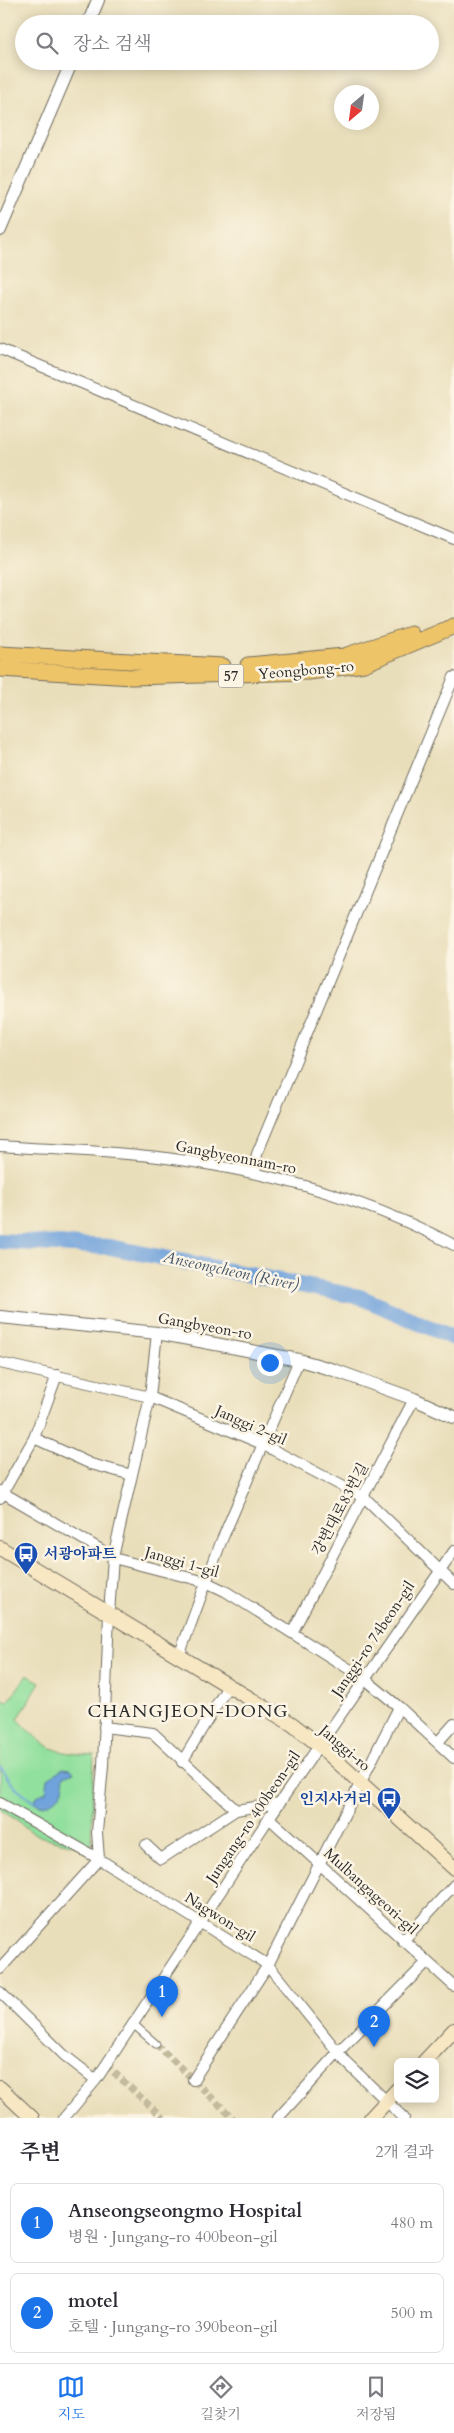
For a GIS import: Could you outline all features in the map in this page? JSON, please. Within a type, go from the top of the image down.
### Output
[{"type":"main road","name":"Yeongbong-ro","points":[[0,654],[221,667],[287,662],[344,656],[396,641],[454,616]]},
{"type":"main road","name":"Yeongbong-ro","points":[[0,669],[132,677],[309,672],[364,664],[454,626]]},
{"type":"main road","name":"Janggi-ro","points":[[0,1548],[292,1724],[361,1783],[454,1868]]},
{"type":"main road","points":[[428,2058],[454,2030]]},
{"type":"main road","points":[[0,2088],[32,2118]]},
{"type":"main road","points":[[371,2118],[394,2093]]},
{"type":"street","points":[[92,15],[98,0]]},
{"type":"street","points":[[0,230],[68,70]]},
{"type":"street","points":[[0,349],[454,539]]},
{"type":"street","points":[[255,1173],[257,1154],[454,678]]},
{"type":"street","name":"Gangbyeonnam-ro","points":[[0,1146],[165,1158],[255,1173],[344,1198],[401,1220],[454,1245]]},
{"type":"street","name":"Gangbyeon-ro","points":[[0,1317],[157,1333],[299,1360],[334,1370],[414,1399],[454,1417]]},
{"type":"street","points":[[0,1969],[99,1859],[97,1832],[104,1726],[108,1614],[113,1557],[150,1397],[157,1333]]},
{"type":"street","points":[[179,1656],[206,1582],[262,1444],[299,1360]]},
{"type":"street","name":"Janggi 2-gil","points":[[0,1363],[150,1397],[262,1444],[365,1498],[454,1584]]},
{"type":"street","points":[[1,1494],[34,1438],[57,1375]]},
{"type":"street","name":"강변대로83번길","points":[[292,1633],[365,1498],[414,1399]]},
{"type":"street","points":[[34,1438],[92,1464],[132,1475]]},
{"type":"street","name":"Janggi 1-gil","points":[[1,1494],[113,1557],[206,1582],[225,1591],[365,1679],[399,1707],[454,1758]]},
{"type":"street","name":"Janggi-ro 74beon-gil","points":[[318,1745],[454,1551]]},
{"type":"street","points":[[182,1762],[228,1686]]},
{"type":"street","points":[[193,2080],[268,1965],[320,1866],[399,1707]]},
{"type":"street","points":[[438,1742],[454,1724]]},
{"type":"street","points":[[104,1726],[153,1733],[182,1762],[236,1810]]},
{"type":"street","name":"Jungang-ro 400beon-gil","points":[[64,2118],[96,2080],[318,1745]]},
{"type":"street","name":"Nagwon-gil","points":[[0,1803],[99,1859],[268,1965],[338,2052],[404,2118]]},
{"type":"street","points":[[146,1845],[162,1859],[236,1810],[279,1803]]},
{"type":"street","name":"Mulbangageori-gil","points":[[269,1818],[454,1986]]},
{"type":"street","points":[[404,1941],[454,1885]]},
{"type":"street","points":[[278,2118],[338,2052],[427,1962]]},
{"type":"street","points":[[0,1992],[64,2055],[96,2080]]},
{"type":"street","points":[[133,2024],[156,2044]]},
{"type":"green space","points":[[27,1675],[40,1682],[18,1719],[36,1737],[51,1748],[68,1753],[94,1755],[91,1846],[85,1848],[35,1835],[17,1820],[0,1810],[0,1699],[8,1702]]},
{"type":"water","points":[[63,1768],[71,1769],[74,1772],[64,1776],[61,1792],[49,1803],[38,1805],[35,1800],[37,1796],[46,1792],[48,1778]]},
{"type":"waterway","name":"Anseongcheon (River)","points":[[0,1241],[110,1247],[360,1297],[454,1338]]},
{"type":"waterway","points":[[0,1767],[15,1787],[35,1803]]},
{"type":"tunnel","points":[[156,2044],[233,2118]]},
{"type":"tunnel","points":[[106,2065],[163,2118]]},
{"type":"place","name":"서광아파트","points":[[26,1575]]},
{"type":"place","name":"인지사거리","points":[[389,1820]]},
{"type":"place","name":"Anseongseongmo Hospital","points":[[162,2017]]},
{"type":"place","name":"motel","points":[[374,2047]]},
{"type":"district","name":"CHANGJEON-DONG","points":[[188,1711]]}]
